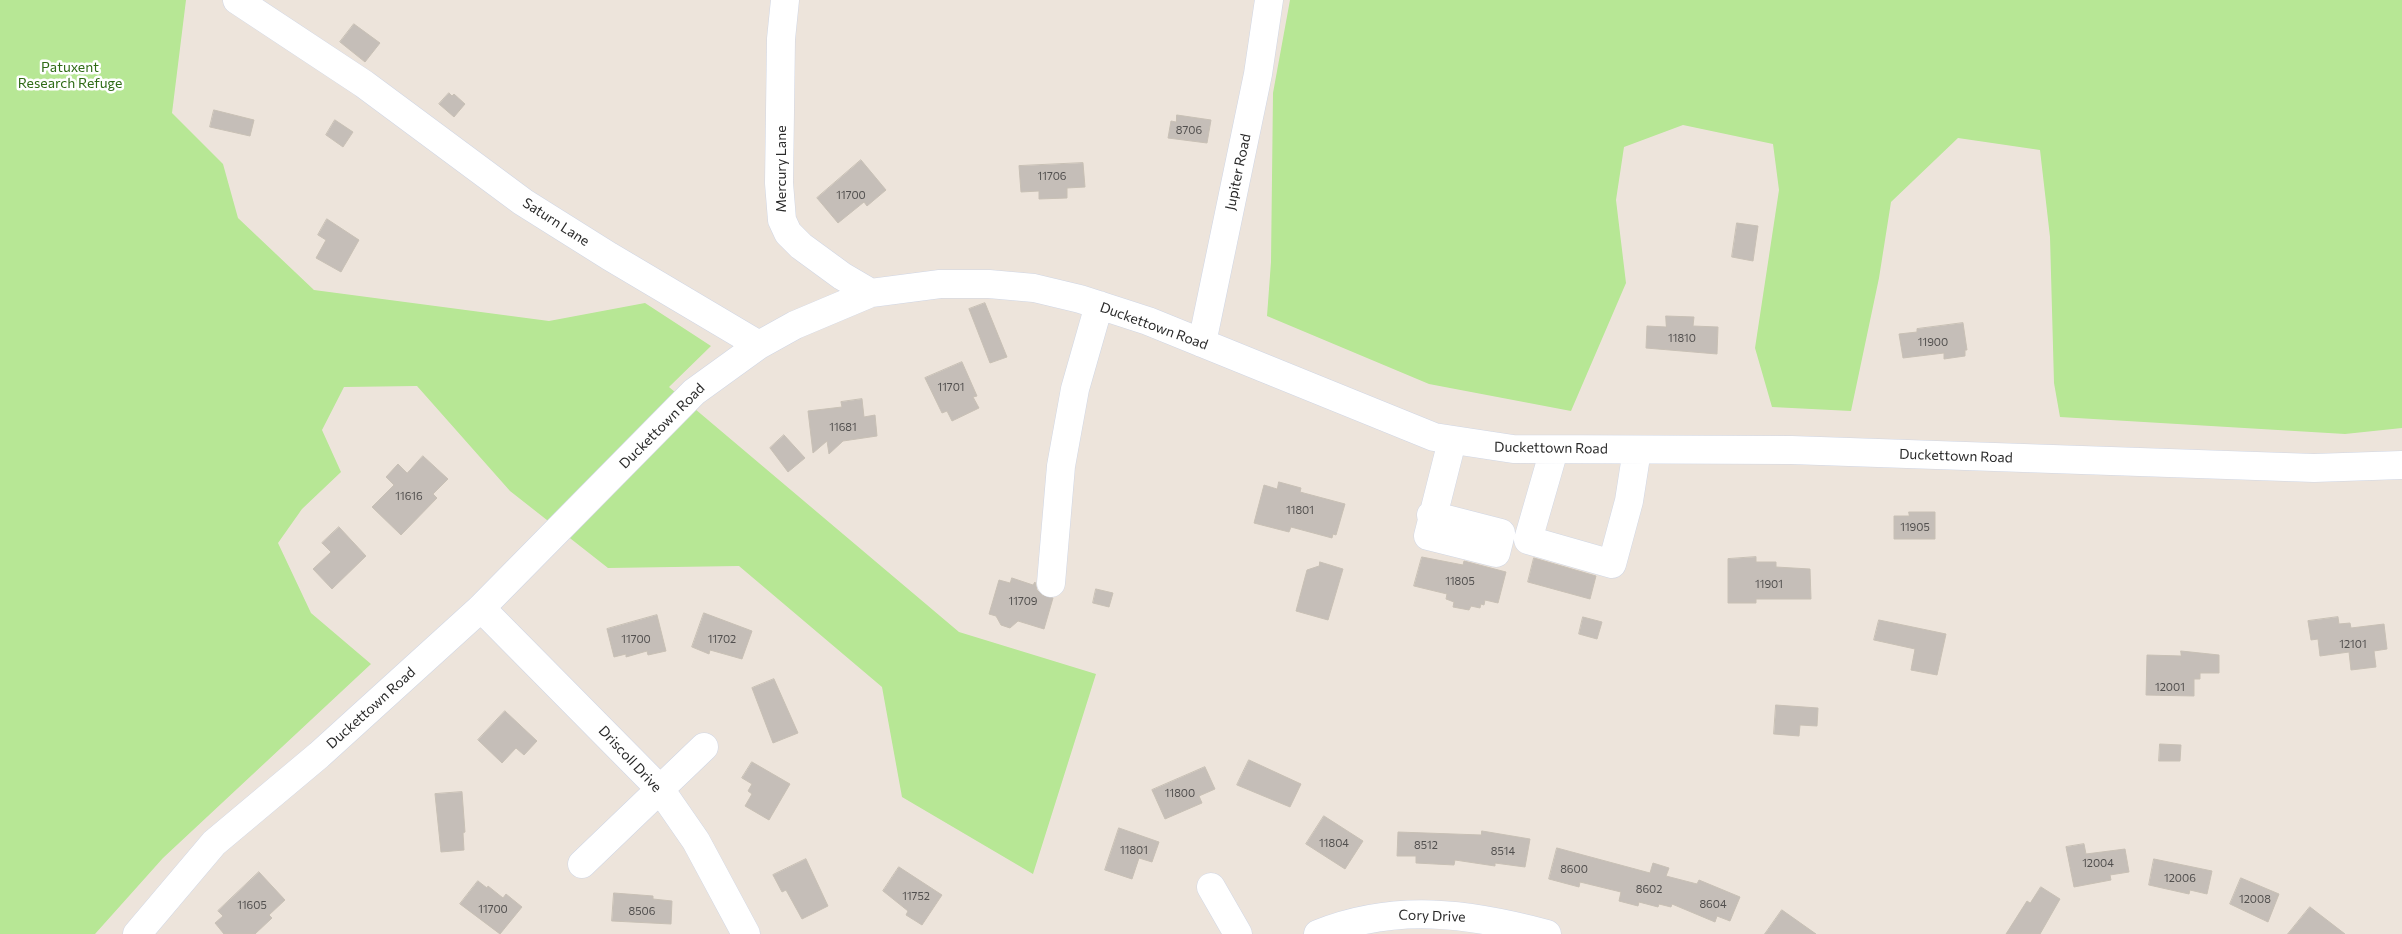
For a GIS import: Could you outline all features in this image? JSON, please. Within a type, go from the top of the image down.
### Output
[{"type":"street","name":"Saturn Lane","points":[[237,0],[364,84],[523,202],[609,256],[759,344]]},
{"type":"street","name":"Mercury Lane","points":[[784,0],[781,39],[779,183],[782,220],[788,233],[801,246],[842,276],[871,293]]},
{"type":"street","name":"Jupiter Road","points":[[1202,344],[1258,74],[1269,0]]},
{"type":"street","name":"Duckettown Road","points":[[137,934],[214,843],[319,755],[481,608],[694,392],[759,344],[803,321],[871,293],[940,284],[989,284],[1034,288],[1099,305],[1148,321],[1434,438],[1513,449],[1810,451],[2314,468],[2402,465]]},
{"type":"street","points":[[1051,583],[1061,466],[1075,389],[1099,305]]},
{"type":"street","points":[[1432,515],[1452,441]]},
{"type":"street","points":[[1554,450],[1528,540],[1612,564],[1628,501],[1637,450]]},
{"type":"street","name":"Driscoll Drive","points":[[481,608],[660,789],[696,841],[746,934]]},
{"type":"street","points":[[582,864],[704,747]]},
{"type":"street","points":[[1211,887],[1238,934]]},
{"type":"street","name":"Cory Drive","points":[[1318,934],[1354,922],[1388,915],[1415,913],[1472,918],[1510,924],[1547,934]]},
{"type":"green space","name":"Patuxent Research Refuge","points":[[0,0],[186,0],[172,113],[223,164],[238,218],[314,290],[549,321],[645,303],[711,346],[669,387],[959,632],[1096,674],[1033,874],[902,797],[882,687],[739,566],[608,568],[510,491],[417,386],[344,387],[322,430],[341,472],[302,509],[278,543],[311,613],[371,664],[163,858],[95,934],[0,934]]},
{"type":"green space","points":[[1290,0],[2402,0],[2402,428],[2345,434],[2060,417],[2054,383],[2050,237],[2040,150],[1958,138],[1891,202],[1879,278],[1851,411],[1772,407],[1755,348],[1779,190],[1773,144],[1683,125],[1624,147],[1616,200],[1626,283],[1571,411],[1429,384],[1267,316],[1271,262],[1273,93]]},
{"type":"building","points":[[354,24],[380,43],[365,62],[340,42]]},
{"type":"building","points":[[449,93],[452,96],[454,94],[465,104],[454,117],[439,104]]},
{"type":"building","points":[[214,110],[254,120],[250,136],[210,127]]},
{"type":"building","points":[[1177,115],[1211,120],[1207,143],[1168,138],[1171,121],[1176,122]]},
{"type":"building","points":[[335,120],[353,132],[343,147],[326,135]]},
{"type":"building","points":[[861,160],[886,190],[867,206],[864,202],[838,223],[817,198]]},
{"type":"building","points":[[1083,163],[1085,187],[1067,188],[1067,198],[1039,199],[1039,191],[1021,192],[1019,166]]},
{"type":"building","points":[[327,219],[359,240],[341,272],[316,258],[326,240],[318,235]]},
{"type":"building","points":[[1737,223],[1758,226],[1753,261],[1732,257]]},
{"type":"building","points":[[985,303],[1007,357],[990,363],[969,309]]},
{"type":"building","points":[[1666,316],[1694,317],[1693,326],[1718,327],[1717,354],[1646,348],[1647,326],[1666,327]]},
{"type":"building","points":[[1963,323],[1967,350],[1965,350],[1965,356],[1944,359],[1944,353],[1903,358],[1899,334],[1917,332],[1917,329]]},
{"type":"building","points":[[962,362],[977,396],[973,397],[979,408],[952,421],[947,411],[942,413],[925,378]]},
{"type":"building","points":[[862,399],[864,417],[875,415],[877,436],[843,441],[829,454],[827,441],[813,453],[808,411],[842,407],[841,402]]},
{"type":"building","points":[[784,435],[805,458],[788,472],[770,448]]},
{"type":"building","points":[[423,456],[448,479],[433,494],[437,498],[401,535],[372,507],[394,485],[386,477],[398,464],[407,473]]},
{"type":"building","points":[[1279,482],[1301,488],[1300,492],[1345,504],[1336,535],[1333,534],[1332,538],[1291,527],[1289,532],[1254,523],[1264,485],[1277,489]]},
{"type":"building","points":[[1909,512],[1935,512],[1935,539],[1894,539],[1894,516],[1909,516]]},
{"type":"building","points":[[339,527],[366,556],[332,589],[313,569],[331,552],[322,543]]},
{"type":"building","points":[[1422,557],[1463,565],[1464,561],[1506,572],[1498,603],[1485,600],[1484,605],[1481,604],[1480,608],[1471,606],[1469,610],[1453,607],[1454,602],[1446,599],[1447,594],[1414,586]]},
{"type":"building","points":[[1756,557],[1756,562],[1776,562],[1776,567],[1810,569],[1811,599],[1756,599],[1756,603],[1728,603],[1728,559]]},
{"type":"building","points":[[1534,558],[1596,576],[1590,599],[1528,582]]},
{"type":"building","points":[[1320,562],[1343,569],[1328,620],[1296,611],[1307,570],[1319,566]]},
{"type":"building","points":[[1012,578],[1033,585],[1035,582],[1037,590],[1042,595],[1053,598],[1044,629],[1018,621],[1010,628],[1001,625],[996,616],[989,614],[999,580],[1010,583]]},
{"type":"building","points":[[1096,589],[1113,593],[1109,607],[1093,603]]},
{"type":"building","points":[[704,613],[752,631],[742,659],[710,650],[709,654],[692,647]]},
{"type":"building","points":[[657,615],[666,651],[648,655],[647,651],[626,657],[626,654],[614,657],[607,629]]},
{"type":"building","points":[[1583,617],[1602,622],[1597,639],[1579,634]]},
{"type":"building","points":[[2338,617],[2339,624],[2350,623],[2351,628],[2384,624],[2387,649],[2374,651],[2376,667],[2351,670],[2349,652],[2320,656],[2318,639],[2311,640],[2308,621]]},
{"type":"building","points":[[1879,620],[1946,634],[1937,675],[1911,670],[1915,649],[1874,640]]},
{"type":"building","points":[[2181,651],[2219,655],[2219,673],[2200,673],[2200,679],[2194,679],[2194,696],[2146,695],[2147,655],[2181,656]]},
{"type":"building","points":[[774,679],[798,733],[773,743],[752,688]]},
{"type":"building","points":[[1776,705],[1818,708],[1817,726],[1800,725],[1799,736],[1774,734]]},
{"type":"building","points":[[505,711],[537,741],[524,755],[516,748],[502,763],[478,740]]},
{"type":"building","points":[[2160,744],[2181,745],[2180,761],[2159,761]]},
{"type":"building","points":[[1249,760],[1301,784],[1290,807],[1237,785]]},
{"type":"building","points":[[752,762],[790,784],[769,820],[745,806],[752,794],[748,791],[752,784],[742,778]]},
{"type":"building","points":[[1205,767],[1215,789],[1199,796],[1202,803],[1165,819],[1152,790]]},
{"type":"building","points":[[462,792],[465,832],[463,833],[464,850],[441,852],[435,794]]},
{"type":"building","points":[[1324,816],[1363,841],[1345,869],[1306,844]]},
{"type":"building","points":[[1119,828],[1159,842],[1152,862],[1139,858],[1132,879],[1105,870]]},
{"type":"building","points":[[1482,831],[1530,839],[1525,867],[1495,863],[1495,866],[1455,860],[1454,865],[1416,863],[1416,856],[1397,856],[1398,832],[1481,835]]},
{"type":"building","points":[[2084,844],[2086,854],[2125,849],[2129,872],[2110,875],[2111,880],[2074,887],[2066,847]]},
{"type":"building","points":[[1557,848],[1650,873],[1653,863],[1669,868],[1666,876],[1697,884],[1699,880],[1740,897],[1730,921],[1717,916],[1715,922],[1672,904],[1671,907],[1659,904],[1658,907],[1639,902],[1638,906],[1619,901],[1621,892],[1580,882],[1579,887],[1549,879]]},
{"type":"building","points":[[806,859],[828,906],[802,919],[786,890],[782,892],[773,875]]},
{"type":"building","points":[[2154,859],[2212,871],[2207,894],[2190,890],[2189,894],[2149,885]]},
{"type":"building","points":[[899,867],[942,895],[922,925],[906,915],[908,911],[883,891]]},
{"type":"building","points":[[259,872],[285,900],[269,915],[272,918],[255,934],[224,934],[215,923],[223,916],[218,911]]},
{"type":"building","points":[[2241,878],[2279,894],[2268,922],[2230,904]]},
{"type":"building","points":[[478,881],[503,898],[506,894],[522,907],[500,934],[460,904]]},
{"type":"building","points":[[2041,887],[2060,899],[2040,934],[2006,934],[2027,901],[2030,903]]},
{"type":"building","points":[[614,893],[653,896],[653,899],[672,901],[671,924],[612,921]]},
{"type":"building","points":[[2310,907],[2345,934],[2288,934]]},
{"type":"building","points":[[1782,910],[1816,934],[1765,934]]}]
